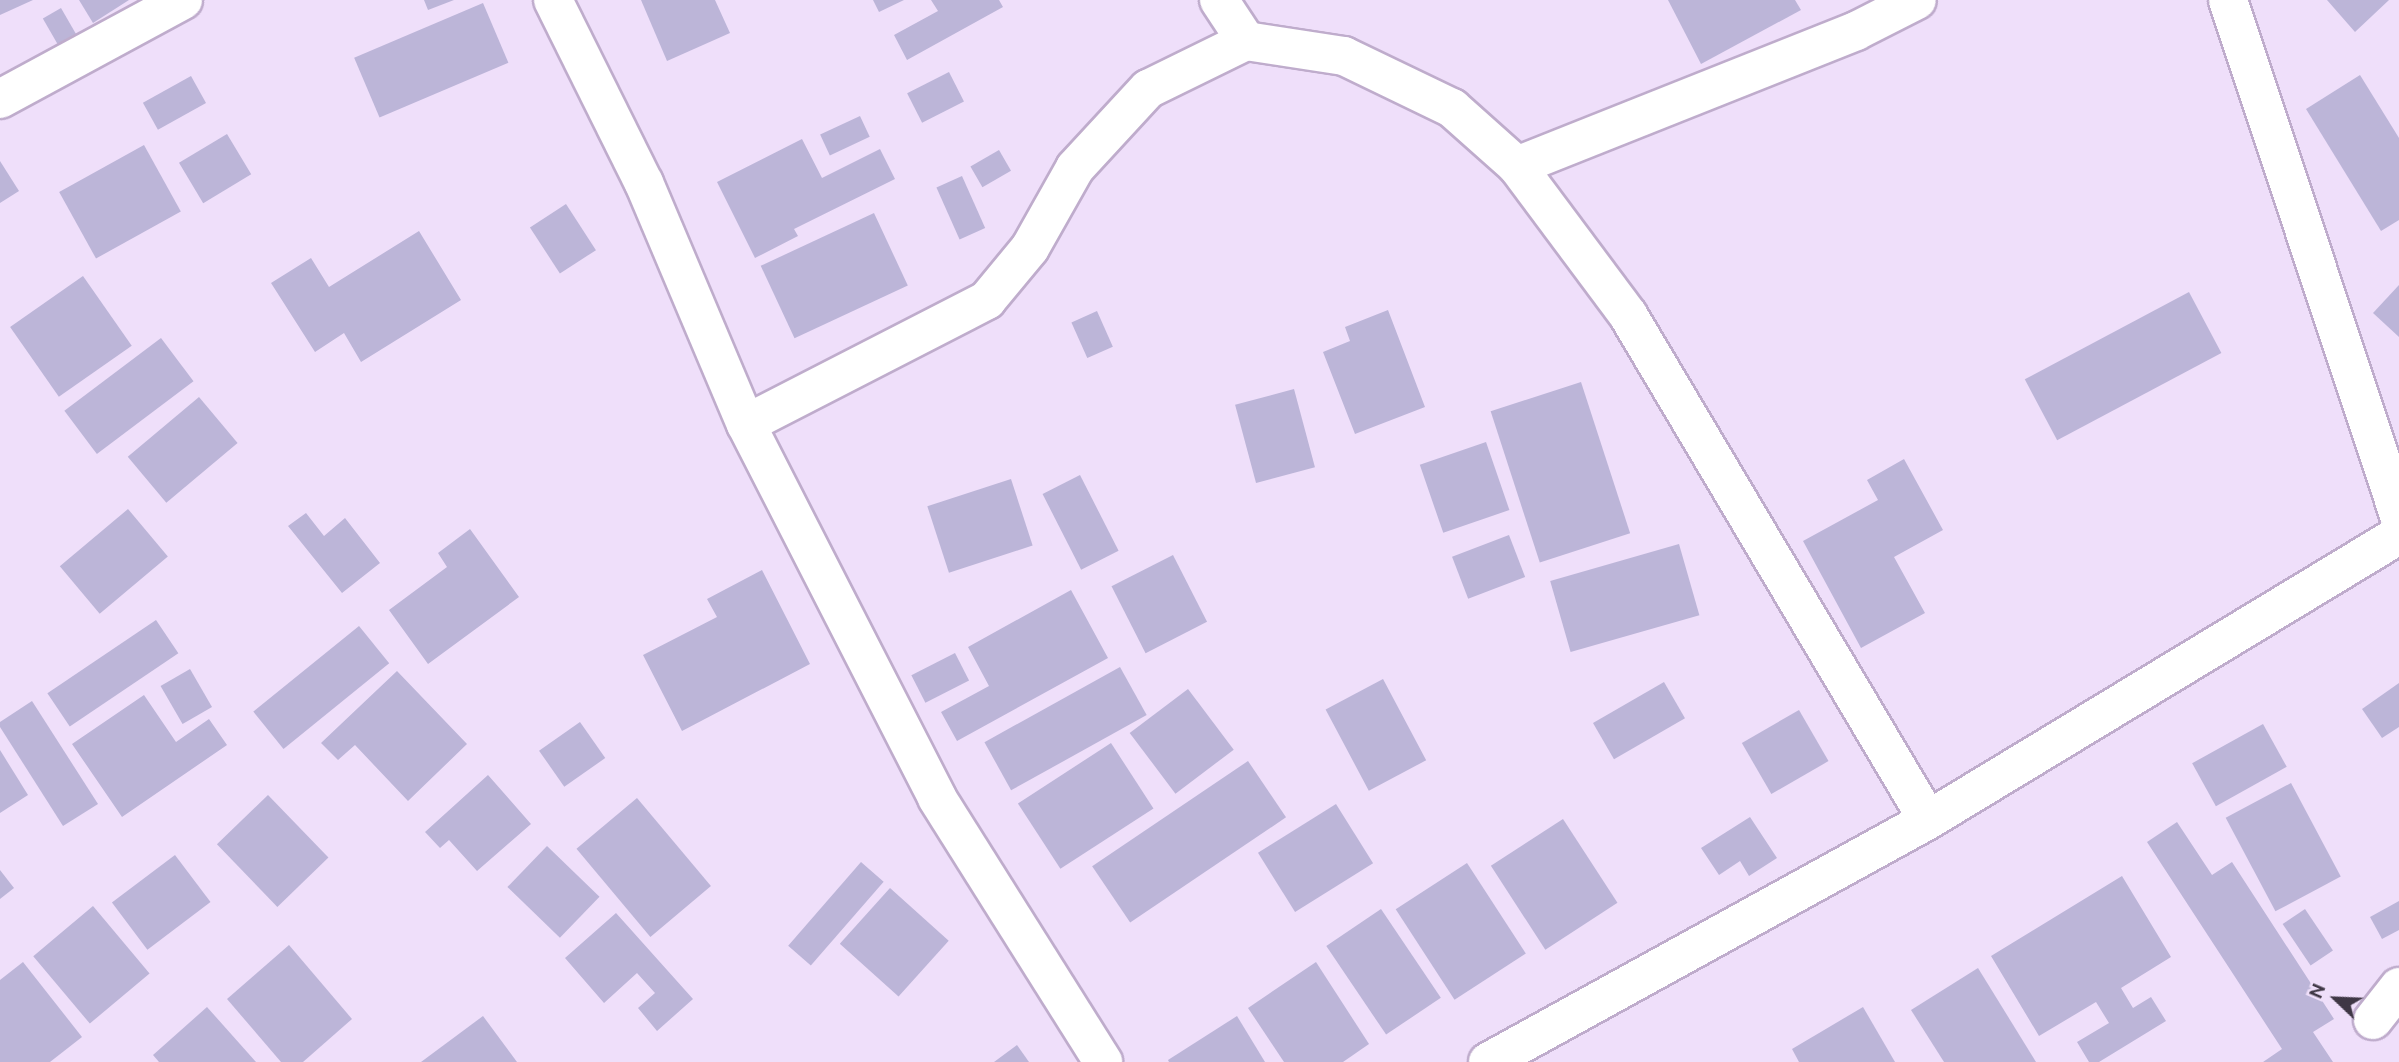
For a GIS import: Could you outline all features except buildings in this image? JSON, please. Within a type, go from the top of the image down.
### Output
[{"type":"street","points":[[0,99],[183,0]]},
{"type":"street","points":[[553,0],[644,183],[746,424],[937,798],[1103,1062]]},
{"type":"street","points":[[1219,0],[1246,41]]},
{"type":"street","points":[[1517,166],[1856,31],[1917,0]]},
{"type":"street","points":[[2228,0],[2399,515]]},
{"type":"street","points":[[746,424],[987,300],[1030,248],[1075,168],[1148,89],[1246,41],[1344,57],[1452,108],[1517,166],[1628,315],[1928,820]]},
{"type":"street","points":[[1488,1062],[1928,820],[2399,535]]},
{"type":"street","points":[[2373,1020],[2399,987]]}]
